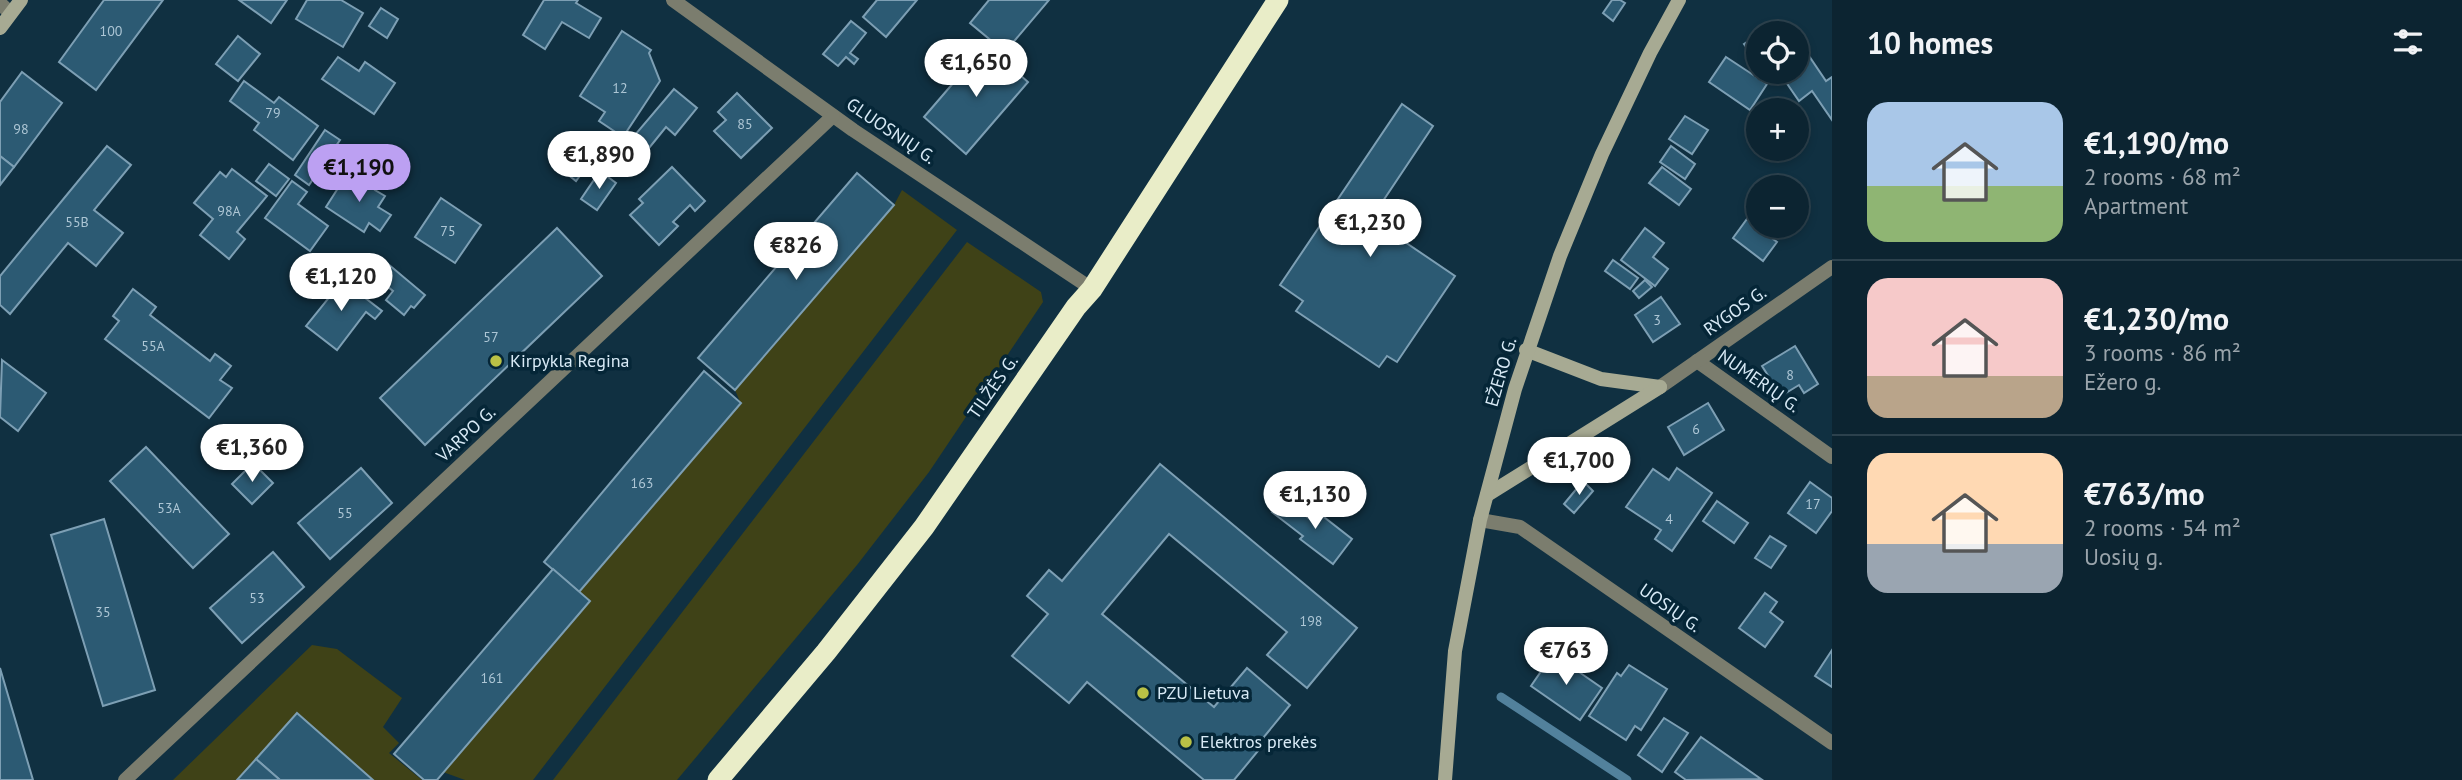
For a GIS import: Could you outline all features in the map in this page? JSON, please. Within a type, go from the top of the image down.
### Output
[{"type":"highway","name":"TILŽĖS G.","points":[[718,780],[826,652],[924,527],[1068,318],[1092,289],[1278,0]]},
{"type":"main road","points":[[0,28],[5,8],[21,0]]},
{"type":"main road","name":"EŽERO G.","points":[[1445,780],[1455,651],[1480,520],[1526,350],[1560,256],[1602,154],[1650,53],[1679,0]]},
{"type":"main road","points":[[1526,350],[1601,379],[1660,387]]},
{"type":"main road","points":[[1487,495],[1660,387]]},
{"type":"street","name":"GLUOSNIŲ G.","points":[[673,0],[853,130],[1092,289]]},
{"type":"street","name":"VARPO G.","points":[[125,780],[833,116]]},
{"type":"street","name":"RYGOS G.","points":[[1660,387],[1832,267]]},
{"type":"street","name":"NUMERIŲ G.","points":[[1697,361],[1832,457]]},
{"type":"street","name":"UOSIŲ G.","points":[[1480,520],[1520,527],[1832,743]]},
{"type":"green space","points":[[902,190],[957,230],[533,780],[465,780],[443,772],[590,601],[579,592],[741,404],[735,390],[894,205]]},
{"type":"green space","points":[[967,242],[1041,292],[1043,302],[929,472],[857,565],[677,780],[553,780]]},
{"type":"green space","points":[[312,645],[337,649],[402,698],[383,727],[399,743],[389,753],[422,780],[173,780]]},
{"type":"building","points":[[104,0],[163,0],[96,90],[59,62]]},
{"type":"building","points":[[239,0],[287,0],[271,23]]},
{"type":"building","points":[[307,0],[341,0],[363,13],[343,47],[296,19]]},
{"type":"building","points":[[544,0],[578,0],[576,3],[601,18],[589,38],[562,22],[545,49],[523,35]]},
{"type":"building","points":[[877,0],[917,0],[886,37],[863,17]]},
{"type":"building","points":[[989,0],[1049,0],[1005,52],[970,23]]},
{"type":"building","points":[[1612,0],[1625,3],[1613,21],[1603,13]]},
{"type":"building","points":[[381,8],[398,19],[387,38],[369,26]]},
{"type":"building","points":[[851,21],[866,33],[850,53],[858,59],[854,64],[846,57],[838,66],[823,54]]},
{"type":"building","points":[[622,31],[651,50],[649,53],[660,81],[623,137],[599,121],[605,112],[580,96]]},
{"type":"building","points":[[238,36],[260,54],[238,81],[216,64]]},
{"type":"building","points":[[986,45],[1028,82],[966,154],[924,117]]},
{"type":"building","points":[[1809,56],[1826,81],[1832,77],[1832,120],[1812,91],[1803,98],[1797,98],[1787,84],[1809,84]]},
{"type":"building","points":[[338,57],[359,71],[365,62],[395,83],[374,114],[322,79]]},
{"type":"building","points":[[1726,57],[1746,70],[1746,84],[1767,84],[1758,98],[1746,98],[1746,107],[1709,82]]},
{"type":"building","points":[[22,72],[62,103],[14,167],[0,156],[0,102]]},
{"type":"building","points":[[244,81],[274,103],[279,97],[318,126],[293,160],[254,130],[259,123],[230,101]]},
{"type":"building","points":[[674,89],[697,108],[675,135],[666,127],[649,148],[634,136]]},
{"type":"building","points":[[737,93],[772,128],[741,158],[714,131],[726,120],[718,112]]},
{"type":"building","points":[[1402,104],[1433,126],[1371,219],[1455,276],[1397,362],[1387,356],[1379,367],[1296,311],[1303,301],[1280,285]]},
{"type":"building","points":[[1685,116],[1708,130],[1692,154],[1669,139]]},
{"type":"building","points":[[325,130],[340,140],[309,185],[295,175]]},
{"type":"building","points":[[107,146],[131,165],[94,210],[123,233],[96,266],[68,243],[10,314],[0,305],[0,276]]},
{"type":"building","points":[[1671,146],[1695,164],[1685,179],[1660,162]]},
{"type":"building","points":[[570,150],[588,165],[576,181],[557,166]]},
{"type":"building","points":[[0,156],[14,167],[0,185]]},
{"type":"building","points":[[269,164],[289,179],[276,196],[256,181]]},
{"type":"building","points":[[672,167],[705,201],[695,211],[690,205],[673,222],[678,226],[659,245],[630,215],[643,203],[639,199]]},
{"type":"building","points":[[1662,167],[1691,189],[1679,205],[1649,183]]},
{"type":"building","points":[[232,169],[267,196],[237,232],[245,239],[229,259],[200,235],[213,219],[194,203],[220,172],[226,177]]},
{"type":"building","points":[[600,171],[616,183],[597,210],[581,199]]},
{"type":"building","points":[[357,172],[377,186],[375,190],[385,196],[378,207],[391,215],[380,231],[369,223],[364,232],[326,207],[342,182],[348,186]]},
{"type":"building","points":[[857,173],[894,205],[735,390],[698,358]]},
{"type":"building","points":[[292,181],[307,192],[298,204],[328,226],[310,251],[265,218]]},
{"type":"building","points":[[441,198],[481,225],[455,263],[415,237]]},
{"type":"building","points":[[1746,220],[1746,238],[1772,238],[1777,242],[1763,261],[1733,238]]},
{"type":"building","points":[[557,228],[602,276],[425,445],[380,398]]},
{"type":"building","points":[[1645,228],[1664,243],[1653,257],[1668,269],[1655,286],[1621,260]]},
{"type":"building","points":[[1613,260],[1638,278],[1630,289],[1605,271]]},
{"type":"building","points":[[388,264],[425,295],[404,315],[386,300],[393,291],[377,278]]},
{"type":"building","points":[[334,274],[382,311],[375,319],[366,312],[337,350],[306,326],[336,289],[327,282]]},
{"type":"building","points":[[1645,280],[1652,287],[1639,298],[1633,291]]},
{"type":"building","points":[[133,289],[156,307],[150,315],[210,361],[215,354],[231,366],[220,380],[232,388],[209,418],[105,339],[119,321],[113,316]]},
{"type":"building","points":[[1661,297],[1680,324],[1653,342],[1635,315]]},
{"type":"building","points":[[1795,346],[1818,384],[1804,393],[1799,385],[1781,396],[1762,366]]},
{"type":"building","points":[[2,360],[46,393],[18,431],[0,417]]},
{"type":"building","points":[[704,371],[741,403],[579,592],[544,562]]},
{"type":"building","points":[[1708,403],[1724,430],[1684,455],[1668,427]]},
{"type":"building","points":[[146,447],[229,534],[193,568],[110,481]]},
{"type":"building","points":[[253,463],[273,483],[252,504],[232,484]]},
{"type":"building","points":[[1160,464],[1357,628],[1307,688],[1267,655],[1287,632],[1169,534],[1102,614],[1214,707],[1247,668],[1290,705],[1259,743],[1262,746],[1234,780],[1204,780],[1087,682],[1069,703],[1012,656],[1048,614],[1027,596],[1049,570],[1062,581]]},
{"type":"building","points":[[361,468],[392,503],[330,559],[298,523]]},
{"type":"building","points":[[1677,468],[1712,493],[1672,551],[1655,539],[1661,530],[1626,507],[1653,469],[1669,480]]},
{"type":"building","points":[[1583,481],[1593,491],[1574,513],[1564,504]]},
{"type":"building","points":[[1810,482],[1832,498],[1832,511],[1816,533],[1788,513]]},
{"type":"building","points":[[1282,498],[1314,522],[1320,514],[1352,539],[1333,564],[1300,539],[1303,536],[1272,512]]},
{"type":"building","points":[[1717,501],[1748,523],[1734,543],[1703,521]]},
{"type":"building","points":[[104,519],[155,690],[103,706],[51,535]]},
{"type":"building","points":[[1770,536],[1786,546],[1771,568],[1755,558]]},
{"type":"building","points":[[273,552],[304,587],[242,643],[210,608]]},
{"type":"building","points":[[553,569],[590,601],[437,780],[424,780],[394,754]]},
{"type":"building","points":[[1765,593],[1777,602],[1770,612],[1783,622],[1765,647],[1739,628]]},
{"type":"building","points":[[1832,650],[1832,687],[1815,676]]},
{"type":"building","points":[[1553,654],[1602,688],[1580,720],[1531,686]]},
{"type":"building","points":[[1629,665],[1667,689],[1641,730],[1635,726],[1626,740],[1589,716],[1617,673],[1621,676]]},
{"type":"building","points":[[0,668],[33,780],[0,780]]},
{"type":"building","points":[[297,713],[373,780],[280,780],[256,759]]},
{"type":"building","points":[[1664,718],[1688,733],[1662,772],[1638,755]]},
{"type":"building","points":[[1701,737],[1761,779],[1686,780],[1675,772]]},
{"type":"building","points":[[256,759],[280,780],[237,780]]},
{"type":"waterway","points":[[1501,697],[1627,780]]},
{"type":"place","name":"Kirpykla Regina","points":[[496,361]]},
{"type":"place","name":"PZU Lietuva","points":[[1143,693]]},
{"type":"place","name":"Elektros prekės","points":[[1186,742]]}]
